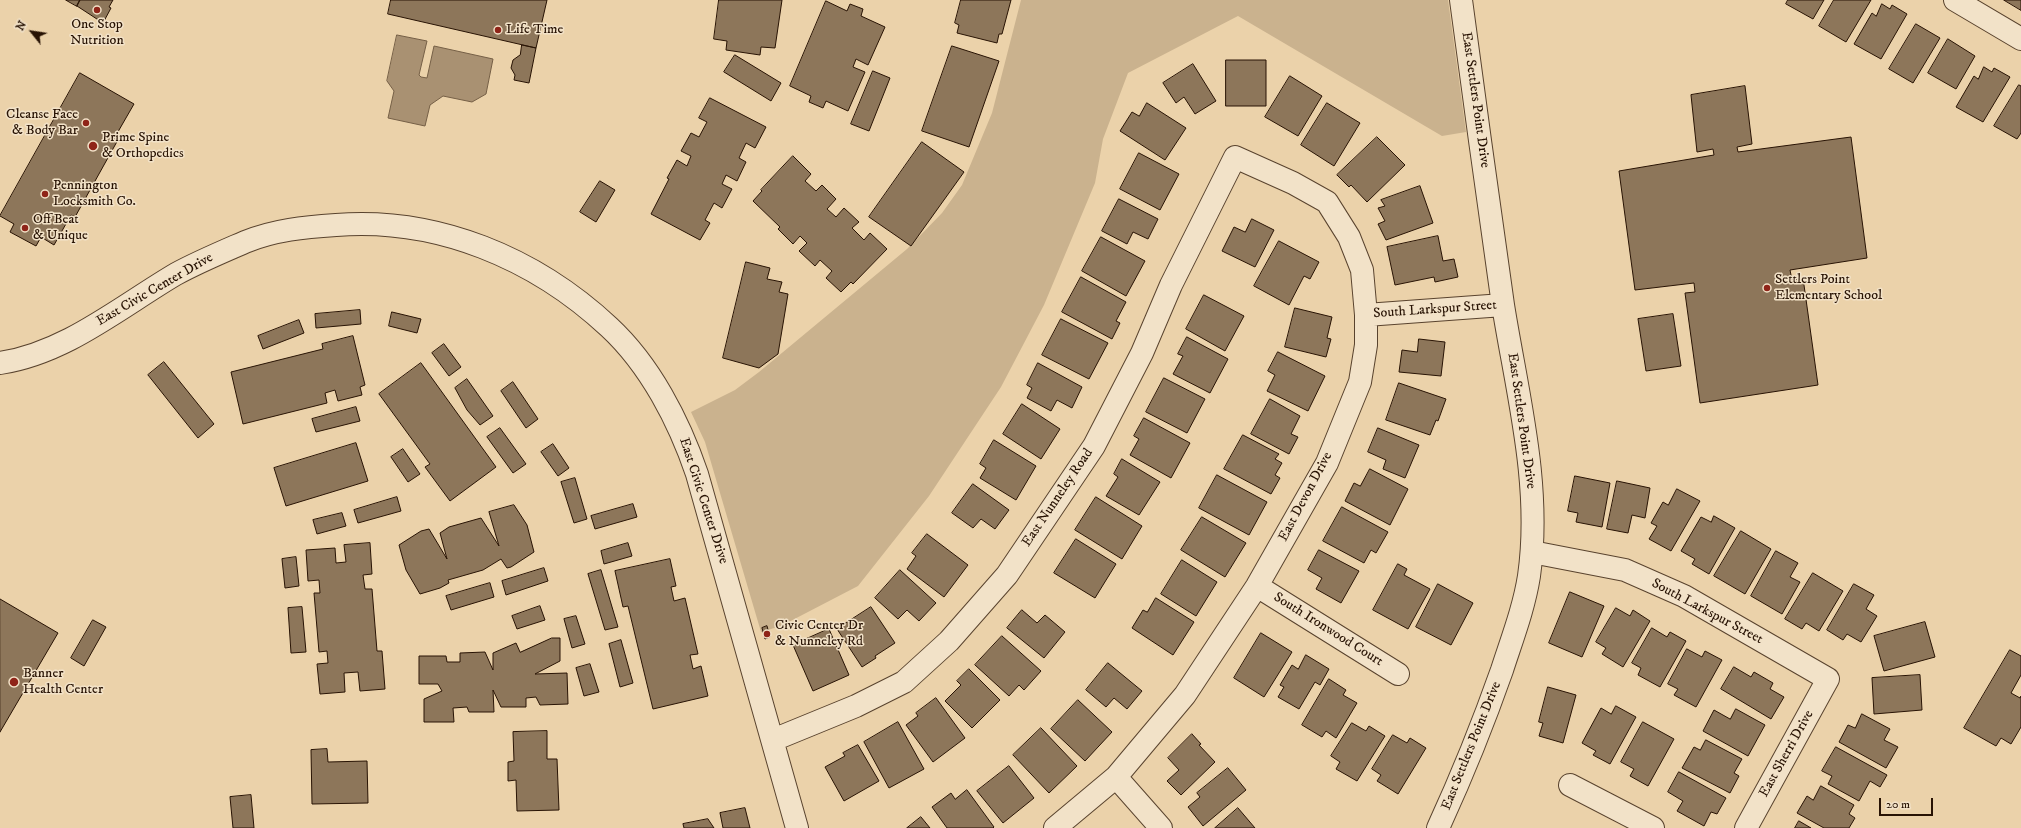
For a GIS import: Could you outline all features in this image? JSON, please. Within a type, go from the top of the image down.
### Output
[{"type":"street","name":"East Settlers Point Drive","points":[[1438,828],[1474,746],[1508,651],[1523,605],[1532,552],[1533,508],[1527,451],[1504,305],[1461,0]]},
{"type":"street","points":[[1955,0],[2021,39]]},
{"type":"street","name":"East Devon Drive","points":[[1055,828],[1116,777],[1185,696],[1257,586],[1327,463],[1360,382],[1366,345],[1366,315],[1362,270],[1349,237],[1326,202],[1293,183],[1235,157]]},
{"type":"street","name":"East Nunneley Road","points":[[773,740],[856,706],[904,682],[949,642],[1007,575],[1094,446],[1142,353],[1171,285],[1235,157]]},
{"type":"street","name":"East Civic Center Drive","points":[[0,363],[46,350],[85,331],[177,274],[211,256],[248,241],[282,231],[347,224],[380,224],[414,229],[459,238],[502,254],[536,271],[566,292],[610,328],[642,366],[662,396],[680,430],[697,474],[797,828]]},
{"type":"street","name":"South Larkspur Street","points":[[1366,315],[1504,305]]},
{"type":"street","name":"South Larkspur Street","points":[[1532,552],[1625,570],[1684,596],[1828,679]]},
{"type":"street","name":"South Ironwood Court","points":[[1257,586],[1398,674]]},
{"type":"street","name":"East Sherri Drive","points":[[1746,828],[1828,679]]},
{"type":"street","points":[[1116,777],[1162,828]]},
{"type":"street","points":[[1570,785],[1653,828]]},
{"type":"shaded area","points":[[1021,0],[1448,0],[1466,132],[1442,136],[1238,16],[1128,73],[1103,139],[1095,183],[1044,305],[1001,387],[929,496],[858,586],[781,626],[761,632],[705,442],[691,412],[735,390],[759,372],[907,249],[942,213],[962,185],[992,113]]},
{"type":"shaded area","points":[[397,35],[427,41],[419,75],[421,77],[427,78],[434,46],[493,59],[486,94],[472,102],[443,96],[430,105],[425,126],[388,118],[394,91],[387,81]]},
{"type":"building","points":[[66,0],[80,0],[77,6]]},
{"type":"building","name":"One Stop Nutrition","points":[[80,0],[113,0],[109,7],[111,8],[103,23],[77,6]]},
{"type":"building","name":"Life Time","points":[[391,0],[547,0],[536,48],[388,14]]},
{"type":"building","points":[[719,0],[782,0],[775,48],[761,47],[760,55],[726,50],[727,41],[714,39]]},
{"type":"building","points":[[961,0],[1011,0],[1002,34],[999,34],[997,43],[957,33],[959,25],[955,23]]},
{"type":"building","points":[[1788,0],[1824,0],[1813,19],[1786,4]]},
{"type":"building","points":[[1834,0],[1871,0],[1846,42],[1819,26]]},
{"type":"building","points":[[2004,0],[2021,0],[2021,10]]},
{"type":"building","points":[[826,1],[847,11],[850,4],[863,9],[861,16],[885,27],[868,65],[856,59],[853,67],[865,72],[848,111],[826,101],[823,108],[809,102],[811,96],[790,86]]},
{"type":"building","points":[[1882,4],[1890,9],[1892,5],[1907,14],[1881,59],[1854,44],[1872,13],[1876,16]]},
{"type":"building","points":[[1916,24],[1940,38],[1913,83],[1889,69]]},
{"type":"building","points":[[1948,39],[1975,56],[1956,89],[1928,73]]},
{"type":"building","points":[[522,45],[536,48],[529,83],[514,80],[515,75],[511,68],[513,60],[520,55]]},
{"type":"building","points":[[952,46],[999,61],[969,147],[922,131]]},
{"type":"building","points":[[735,55],[781,83],[771,101],[724,72]]},
{"type":"building","points":[[1226,60],[1266,60],[1266,106],[1226,106]]},
{"type":"building","points":[[1193,64],[1216,101],[1195,114],[1184,97],[1176,103],[1163,83]]},
{"type":"building","points":[[1984,67],[1992,72],[1994,68],[2010,77],[1983,122],[1956,107],[1974,76],[1978,79]]},
{"type":"building","points":[[873,71],[890,78],[869,131],[851,124]]},
{"type":"building","points":[[80,73],[134,104],[115,137],[119,138],[75,217],[71,215],[54,245],[41,237],[36,246],[10,232],[14,224],[0,216]]},
{"type":"building","points":[[1290,76],[1322,96],[1298,136],[1265,117]]},
{"type":"building","points":[[2019,85],[2021,86],[2021,133],[2017,139],[1994,126]]},
{"type":"building","points":[[1745,86],[1752,144],[1737,147],[1738,152],[1851,137],[1867,258],[1790,270],[1792,280],[1803,278],[1818,385],[1700,403],[1685,293],[1695,292],[1694,283],[1635,290],[1619,171],[1714,155],[1713,149],[1697,152],[1691,95]]},
{"type":"building","points":[[710,98],[766,127],[755,148],[746,143],[739,158],[746,162],[737,181],[726,175],[722,184],[732,189],[722,208],[714,203],[705,220],[710,223],[700,240],[651,214],[669,179],[667,178],[677,160],[687,166],[691,156],[681,151],[691,133],[699,137],[707,122],[699,118]]},
{"type":"building","points":[[1147,103],[1186,128],[1165,160],[1120,131],[1132,112],[1139,116]]},
{"type":"building","points":[[1327,103],[1360,123],[1334,166],[1301,145]]},
{"type":"building","points":[[1377,137],[1405,165],[1367,202],[1351,185],[1349,187],[1337,175]]},
{"type":"building","points":[[922,142],[964,172],[911,246],[869,217]]},
{"type":"building","points":[[1139,153],[1179,174],[1160,210],[1120,189]]},
{"type":"building","points":[[793,156],[811,174],[805,181],[816,191],[822,185],[836,199],[827,209],[836,217],[844,208],[859,222],[852,228],[864,240],[870,233],[887,249],[853,284],[851,282],[841,292],[826,278],[832,271],[820,260],[815,266],[799,251],[807,243],[800,236],[793,244],[778,229],[780,227],[753,201],[762,191],[761,190]]},
{"type":"building","points":[[600,181],[615,190],[596,222],[580,212]]},
{"type":"building","points":[[1420,186],[1433,223],[1386,240],[1378,224],[1385,221],[1378,208],[1385,206],[1381,200]]},
{"type":"building","points":[[1119,199],[1158,219],[1148,239],[1133,232],[1127,244],[1102,231]]},
{"type":"building","points":[[1252,219],[1274,230],[1255,267],[1222,251],[1234,227],[1245,232]]},
{"type":"building","points":[[1438,236],[1443,261],[1454,259],[1458,277],[1435,282],[1434,277],[1395,285],[1387,247]]},
{"type":"building","points":[[1101,237],[1145,261],[1126,296],[1082,271]]},
{"type":"building","points":[[1279,241],[1319,262],[1310,279],[1304,276],[1289,305],[1254,286]]},
{"type":"building","points":[[746,262],[770,268],[767,279],[782,282],[779,292],[788,294],[778,354],[759,368],[723,358]]},
{"type":"building","points":[[1081,277],[1126,302],[1116,321],[1120,323],[1112,339],[1062,312]]},
{"type":"building","points":[[1204,295],[1244,316],[1225,351],[1186,329]]},
{"type":"building","points":[[1295,308],[1332,317],[1327,338],[1331,339],[1326,357],[1285,347]]},
{"type":"building","points":[[360,310],[361,324],[316,328],[315,314]]},
{"type":"building","points":[[392,312],[421,319],[417,333],[389,326]]},
{"type":"building","points":[[1673,314],[1681,366],[1646,371],[1638,319]]},
{"type":"building","points":[[1061,319],[1108,343],[1089,379],[1042,355]]},
{"type":"building","points":[[299,320],[304,333],[263,349],[258,336]]},
{"type":"building","points":[[353,336],[365,385],[360,387],[362,395],[338,401],[335,390],[325,393],[327,403],[243,424],[231,372],[323,349],[322,344]]},
{"type":"building","points":[[1187,337],[1228,359],[1210,393],[1173,374],[1183,356],[1178,354]]},
{"type":"building","points":[[1419,339],[1445,342],[1441,376],[1399,372],[1402,350],[1417,352]]},
{"type":"building","points":[[444,344],[461,367],[449,376],[432,353]]},
{"type":"building","points":[[1278,352],[1325,376],[1308,411],[1267,391],[1275,375],[1268,371]]},
{"type":"building","points":[[164,362],[214,424],[198,438],[148,375]]},
{"type":"building","points":[[421,363],[496,467],[450,501],[425,467],[430,464],[379,394]]},
{"type":"building","points":[[1038,363],[1082,387],[1072,408],[1057,400],[1051,411],[1027,398],[1032,388],[1027,385]]},
{"type":"building","points":[[1164,378],[1205,399],[1187,433],[1146,412]]},
{"type":"building","points":[[467,379],[493,416],[480,425],[467,410],[455,388]]},
{"type":"building","points":[[513,382],[538,419],[526,428],[501,391]]},
{"type":"building","points":[[1399,383],[1446,399],[1438,421],[1436,420],[1430,435],[1386,420]]},
{"type":"building","points":[[1270,399],[1300,416],[1291,434],[1298,437],[1289,454],[1251,434]]},
{"type":"building","points":[[1022,404],[1060,429],[1041,459],[1003,434]]},
{"type":"building","points":[[356,407],[360,421],[316,432],[312,419]]},
{"type":"building","points":[[1144,418],[1190,443],[1171,478],[1130,455],[1139,439],[1134,436]]},
{"type":"building","points":[[500,428],[526,464],[513,473],[487,437]]},
{"type":"building","points":[[1378,428],[1419,445],[1405,478],[1383,469],[1386,460],[1368,452]]},
{"type":"building","points":[[1243,435],[1279,454],[1275,459],[1282,463],[1275,475],[1280,478],[1271,494],[1224,469]]},
{"type":"building","points":[[994,440],[1036,466],[1016,500],[980,478],[986,468],[980,464]]},
{"type":"building","points":[[356,443],[368,481],[286,506],[274,468]]},
{"type":"building","points":[[553,444],[569,468],[558,476],[541,452]]},
{"type":"building","points":[[403,449],[420,474],[408,482],[391,457]]},
{"type":"building","points":[[1122,459],[1160,482],[1139,515],[1106,496],[1118,477],[1114,474]]},
{"type":"building","points":[[1370,469],[1408,489],[1390,525],[1345,501],[1354,483],[1360,486]]},
{"type":"building","points":[[1217,475],[1267,502],[1249,535],[1199,508]]},
{"type":"building","points":[[1575,476],[1610,483],[1602,527],[1576,522],[1578,513],[1568,511]]},
{"type":"building","points":[[575,478],[587,519],[574,523],[561,482]]},
{"type":"building","points":[[1617,481],[1650,488],[1645,518],[1632,515],[1628,533],[1607,529]]},
{"type":"building","points":[[973,484],[1009,510],[995,529],[981,519],[973,528],[952,513]]},
{"type":"building","points":[[1677,489],[1700,501],[1671,551],[1649,539],[1657,526],[1651,523],[1663,502],[1668,505]]},
{"type":"building","points":[[397,497],[401,511],[358,523],[354,510]]},
{"type":"building","points":[[1096,497],[1142,526],[1122,559],[1075,530]]},
{"type":"building","points":[[633,504],[637,517],[595,529],[591,516]]},
{"type":"building","points":[[514,505],[527,525],[534,552],[511,567],[507,568],[501,559],[483,570],[448,580],[449,583],[440,588],[420,594],[406,570],[399,545],[421,531],[429,529],[447,559],[440,533],[449,527],[481,518],[499,546],[489,512]]},
{"type":"building","points":[[1342,507],[1388,532],[1376,553],[1371,550],[1364,563],[1323,541]]},
{"type":"building","points":[[342,513],[346,526],[317,534],[313,520]]},
{"type":"building","points":[[1714,516],[1735,528],[1709,574],[1692,564],[1695,559],[1681,551],[1701,517],[1711,522]]},
{"type":"building","points":[[1202,517],[1246,543],[1225,577],[1181,550]]},
{"type":"building","points":[[1741,531],[1771,549],[1745,594],[1714,576]]},
{"type":"building","points":[[927,534],[968,565],[944,597],[907,569],[916,556],[912,553]]},
{"type":"building","points":[[1076,539],[1116,564],[1095,598],[1054,573]]},
{"type":"building","points":[[370,543],[372,574],[363,575],[365,589],[372,589],[377,651],[382,651],[385,689],[360,691],[358,672],[344,673],[345,692],[320,694],[317,664],[328,663],[327,651],[319,652],[314,593],[320,593],[319,580],[308,581],[306,550],[335,548],[336,563],[346,562],[344,545]]},
{"type":"building","points":[[628,543],[632,556],[604,564],[601,551]]},
{"type":"building","points":[[1319,550],[1359,571],[1341,603],[1316,589],[1322,578],[1308,570]]},
{"type":"building","points":[[1776,551],[1798,563],[1790,577],[1800,582],[1782,614],[1751,596]]},
{"type":"building","points":[[296,557],[299,586],[285,588],[282,559]]},
{"type":"building","points":[[670,559],[676,586],[671,587],[674,601],[685,598],[698,654],[690,655],[693,669],[701,666],[708,696],[653,709],[628,606],[623,607],[615,571]]},
{"type":"building","points":[[1182,560],[1217,582],[1196,616],[1161,594]]},
{"type":"building","points":[[1398,564],[1407,569],[1404,575],[1430,589],[1408,629],[1373,610]]},
{"type":"building","points":[[544,568],[548,581],[506,595],[502,581]]},
{"type":"building","points":[[601,570],[618,627],[605,630],[588,574]]},
{"type":"building","points":[[900,570],[936,603],[919,621],[907,610],[898,619],[875,598]]},
{"type":"building","points":[[1813,573],[1843,591],[1819,631],[1806,623],[1802,629],[1785,619]]},
{"type":"building","points":[[490,583],[494,597],[451,610],[446,596]]},
{"type":"building","points":[[1438,584],[1473,603],[1451,645],[1416,627]]},
{"type":"building","points":[[1854,584],[1874,595],[1866,609],[1877,616],[1861,642],[1847,634],[1843,640],[1827,630]]},
{"type":"building","points":[[1570,592],[1604,606],[1582,657],[1549,643]]},
{"type":"building","points":[[1156,598],[1194,622],[1173,655],[1132,628],[1143,610],[1147,612]]},
{"type":"building","name":"Banner Health Center","points":[[0,599],[58,633],[0,732]]},
{"type":"building","points":[[540,606],[545,620],[517,629],[512,616]]},
{"type":"building","points":[[302,607],[306,652],[291,653],[288,608]]},
{"type":"building","points":[[871,607],[895,643],[875,656],[876,658],[862,667],[837,629]]},
{"type":"building","points":[[1616,608],[1630,616],[1633,610],[1650,621],[1623,667],[1602,654],[1606,648],[1596,642]]},
{"type":"building","points":[[1022,610],[1037,623],[1045,615],[1065,632],[1044,658],[1007,628]]},
{"type":"building","points":[[576,616],[585,644],[572,648],[564,619]]},
{"type":"building","points":[[93,620],[106,627],[84,666],[71,658]]},
{"type":"building","points":[[1925,622],[1935,657],[1884,671],[1874,636]]},
{"type":"building","points":[[767,626],[770,637],[765,639],[762,628]]},
{"type":"building","points":[[1652,628],[1667,637],[1670,632],[1686,641],[1660,687],[1638,675],[1641,668],[1632,663]]},
{"type":"building","points":[[829,629],[849,675],[813,691],[793,645]]},
{"type":"building","points":[[1261,633],[1292,652],[1264,697],[1234,678]]},
{"type":"building","points":[[1002,636],[1041,671],[1024,690],[1019,685],[1009,696],[975,665]]},
{"type":"building","points":[[552,638],[560,638],[560,661],[535,674],[567,673],[568,704],[540,705],[536,697],[526,698],[526,707],[501,707],[493,690],[494,712],[469,712],[467,707],[453,708],[454,722],[424,722],[424,699],[442,691],[438,684],[419,684],[419,656],[446,656],[447,662],[460,662],[460,653],[485,652],[493,670],[493,653],[516,643],[520,652]]},
{"type":"building","points":[[621,640],[633,683],[620,687],[609,644]]},
{"type":"building","points":[[1687,649],[1702,657],[1705,651],[1722,660],[1696,707],[1674,695],[1678,689],[1668,684]]},
{"type":"building","points":[[2010,650],[2021,656],[2021,675],[2011,693],[2020,698],[2021,696],[2021,727],[2011,744],[2001,738],[1996,746],[1964,728]]},
{"type":"building","points":[[1306,655],[1329,669],[1320,685],[1315,682],[1299,709],[1278,697],[1284,687],[1280,685],[1292,665],[1298,669]]},
{"type":"building","points":[[1108,663],[1142,691],[1127,709],[1114,698],[1106,707],[1086,690]]},
{"type":"building","points":[[590,664],[599,692],[584,696],[576,668]]},
{"type":"building","points":[[1734,667],[1751,677],[1754,672],[1773,683],[1770,689],[1784,697],[1771,719],[1721,689]]},
{"type":"building","points":[[969,669],[1000,700],[972,728],[945,701],[961,685],[957,681]]},
{"type":"building","points":[[1920,675],[1922,710],[1874,714],[1872,678]]},
{"type":"building","points":[[1329,679],[1346,690],[1343,695],[1357,703],[1336,738],[1326,731],[1322,737],[1302,725]]},
{"type":"building","points":[[1548,687],[1576,695],[1563,743],[1539,736],[1543,723],[1539,722]]},
{"type":"building","points":[[936,698],[965,738],[933,762],[906,725],[918,716],[916,713]]},
{"type":"building","points":[[1078,700],[1112,732],[1085,761],[1051,729]]},
{"type":"building","points":[[1616,706],[1636,717],[1610,764],[1593,755],[1596,751],[1582,743],[1601,708],[1611,714]]},
{"type":"building","points":[[1736,709],[1765,725],[1748,756],[1703,731],[1714,710],[1730,719]]},
{"type":"building","points":[[1862,714],[1890,729],[1884,740],[1898,747],[1886,768],[1839,742],[1848,725],[1855,728]]},
{"type":"building","points":[[898,722],[924,769],[889,788],[864,742]]},
{"type":"building","points":[[1643,722],[1674,739],[1648,786],[1630,776],[1634,769],[1621,762]]},
{"type":"building","points":[[1352,723],[1366,731],[1369,726],[1385,736],[1357,781],[1336,769],[1340,762],[1331,756]]},
{"type":"building","points":[[1041,728],[1077,766],[1049,793],[1013,755]]},
{"type":"building","points":[[547,731],[547,759],[557,759],[559,810],[517,811],[516,780],[508,781],[508,762],[514,761],[513,732]]},
{"type":"building","points":[[1192,734],[1201,744],[1199,745],[1215,762],[1181,795],[1167,781],[1179,770],[1168,758]]},
{"type":"building","points":[[1393,735],[1407,743],[1410,738],[1426,748],[1398,794],[1377,781],[1381,775],[1372,769]]},
{"type":"building","points":[[1706,740],[1742,759],[1734,773],[1739,776],[1730,793],[1682,768],[1694,747],[1700,750]]},
{"type":"building","points":[[858,745],[879,781],[844,801],[825,767],[845,756],[843,753]]},
{"type":"building","points":[[1836,747],[1887,775],[1880,787],[1870,781],[1859,801],[1828,784],[1832,776],[1822,771]]},
{"type":"building","points":[[327,749],[328,762],[367,761],[368,803],[312,804],[311,750]]},
{"type":"building","points":[[1009,766],[1034,798],[1003,823],[977,791]]},
{"type":"building","points":[[1228,768],[1246,790],[1203,826],[1188,807],[1200,797],[1197,793]]},
{"type":"building","points":[[1679,772],[1726,798],[1717,814],[1711,812],[1704,826],[1677,811],[1683,801],[1668,792]]},
{"type":"building","points":[[1821,786],[1854,805],[1849,814],[1855,818],[1849,828],[1824,828],[1797,813],[1807,796],[1813,800]]},
{"type":"building","points":[[967,790],[994,827],[993,828],[947,828],[932,807],[951,793],[955,799]]},
{"type":"building","points":[[251,795],[254,828],[233,828],[230,797]]},
{"type":"building","points":[[745,808],[750,828],[723,828],[720,813]]},
{"type":"building","points":[[1238,808],[1255,828],[1215,828]]},
{"type":"building","points":[[921,817],[930,828],[907,828]]},
{"type":"building","points":[[708,819],[714,828],[684,828],[683,824]]},
{"type":"building","points":[[1799,821],[1811,828],[1795,828]]},
{"type":"place","name":"One Stop Nutrition","points":[[97,10]]},
{"type":"place","name":"Life Time","points":[[498,30]]},
{"type":"place","name":"Cleanse Face & Body Bar","points":[[86,123]]},
{"type":"place","name":"Prime Spine & Orthopedics","points":[[93,146]]},
{"type":"place","name":"Pennington Locksmith Co.","points":[[45,194]]},
{"type":"place","name":"Off Beat & Unique","points":[[25,228]]},
{"type":"place","name":"Settlers Point Elementary School","points":[[1767,288]]},
{"type":"place","name":"Civic Center Dr & Nunneley Rd","points":[[767,634]]},
{"type":"place","name":"Banner Health Center","points":[[14,682]]}]
